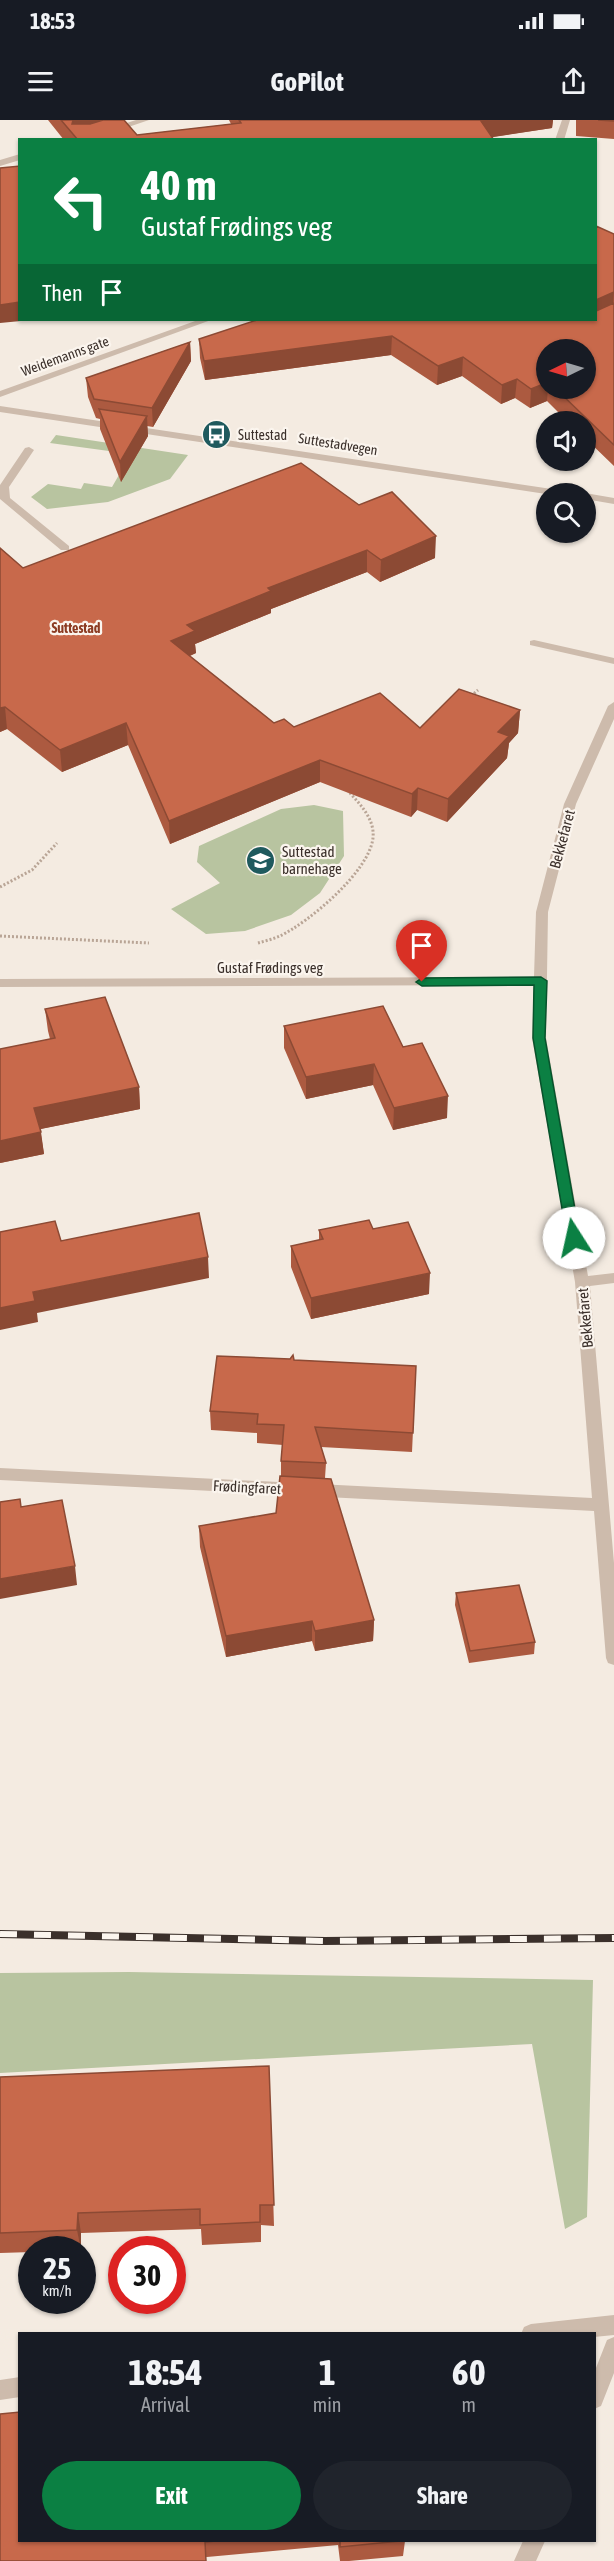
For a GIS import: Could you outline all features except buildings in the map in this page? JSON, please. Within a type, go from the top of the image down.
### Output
[{"type":"street","points":[[86,138],[145,120]]},
{"type":"street","points":[[560,138],[566,120]]},
{"type":"street","points":[[0,163],[18,158]]},
{"type":"street","name":"Weidemanns gate","points":[[0,394],[203,321]]},
{"type":"street","name":"Suttestadvegen","points":[[0,409],[536,490]]},
{"type":"street","points":[[29,450],[4,487],[5,499],[65,548]]},
{"type":"street","points":[[596,498],[614,501]]},
{"type":"street","points":[[534,643],[614,661]]},
{"type":"street","name":"Bekkefaret","points":[[614,706],[570,804],[542,912],[539,1038],[582,1282],[614,1658]]},
{"type":"street","name":"Gustaf Frødings veg","points":[[0,983],[541,981]]},
{"type":"street","points":[[582,1282],[614,1278]]},
{"type":"street","name":"Frødingfaret","points":[[0,1474],[601,1505]]},
{"type":"street","points":[[549,2332],[614,2325]]},
{"type":"street","points":[[596,2393],[614,2347]]},
{"type":"street","points":[[0,2390],[18,2388]]},
{"type":"street","points":[[525,2561],[534,2542]]},
{"type":"path","points":[[470,698],[478,690]]},
{"type":"path","points":[[257,944],[279,936],[330,899],[358,871],[374,840],[372,827],[364,808],[347,790],[355,782]]},
{"type":"path","points":[[0,887],[31,872],[43,863],[57,843]]},
{"type":"path","points":[[0,936],[155,944]]},
{"type":"green space","points":[[56,435],[188,455],[170,479],[108,502],[47,509],[31,497],[48,484],[81,489],[84,483],[112,487],[131,454],[50,443]]},
{"type":"green space","points":[[314,805],[343,811],[344,856],[320,893],[291,915],[245,931],[206,934],[171,909],[220,883],[197,862],[199,846],[281,809]]},
{"type":"green space","points":[[129,1972],[593,1980],[587,2217],[565,2229],[532,2044],[0,2073],[0,1973]]},
{"type":"railway","points":[[0,1934],[325,1941],[614,1938]]},
{"type":"place","name":"Suttestad","points":[[217,435]]},
{"type":"place","name":"Suttestad barnehage","points":[[261,860]]},
{"type":"district","name":"Suttestad","points":[[76,628]]},
{"type":"route","points":[[422,982],[541,981],[539,1038],[574,1238]]}]
